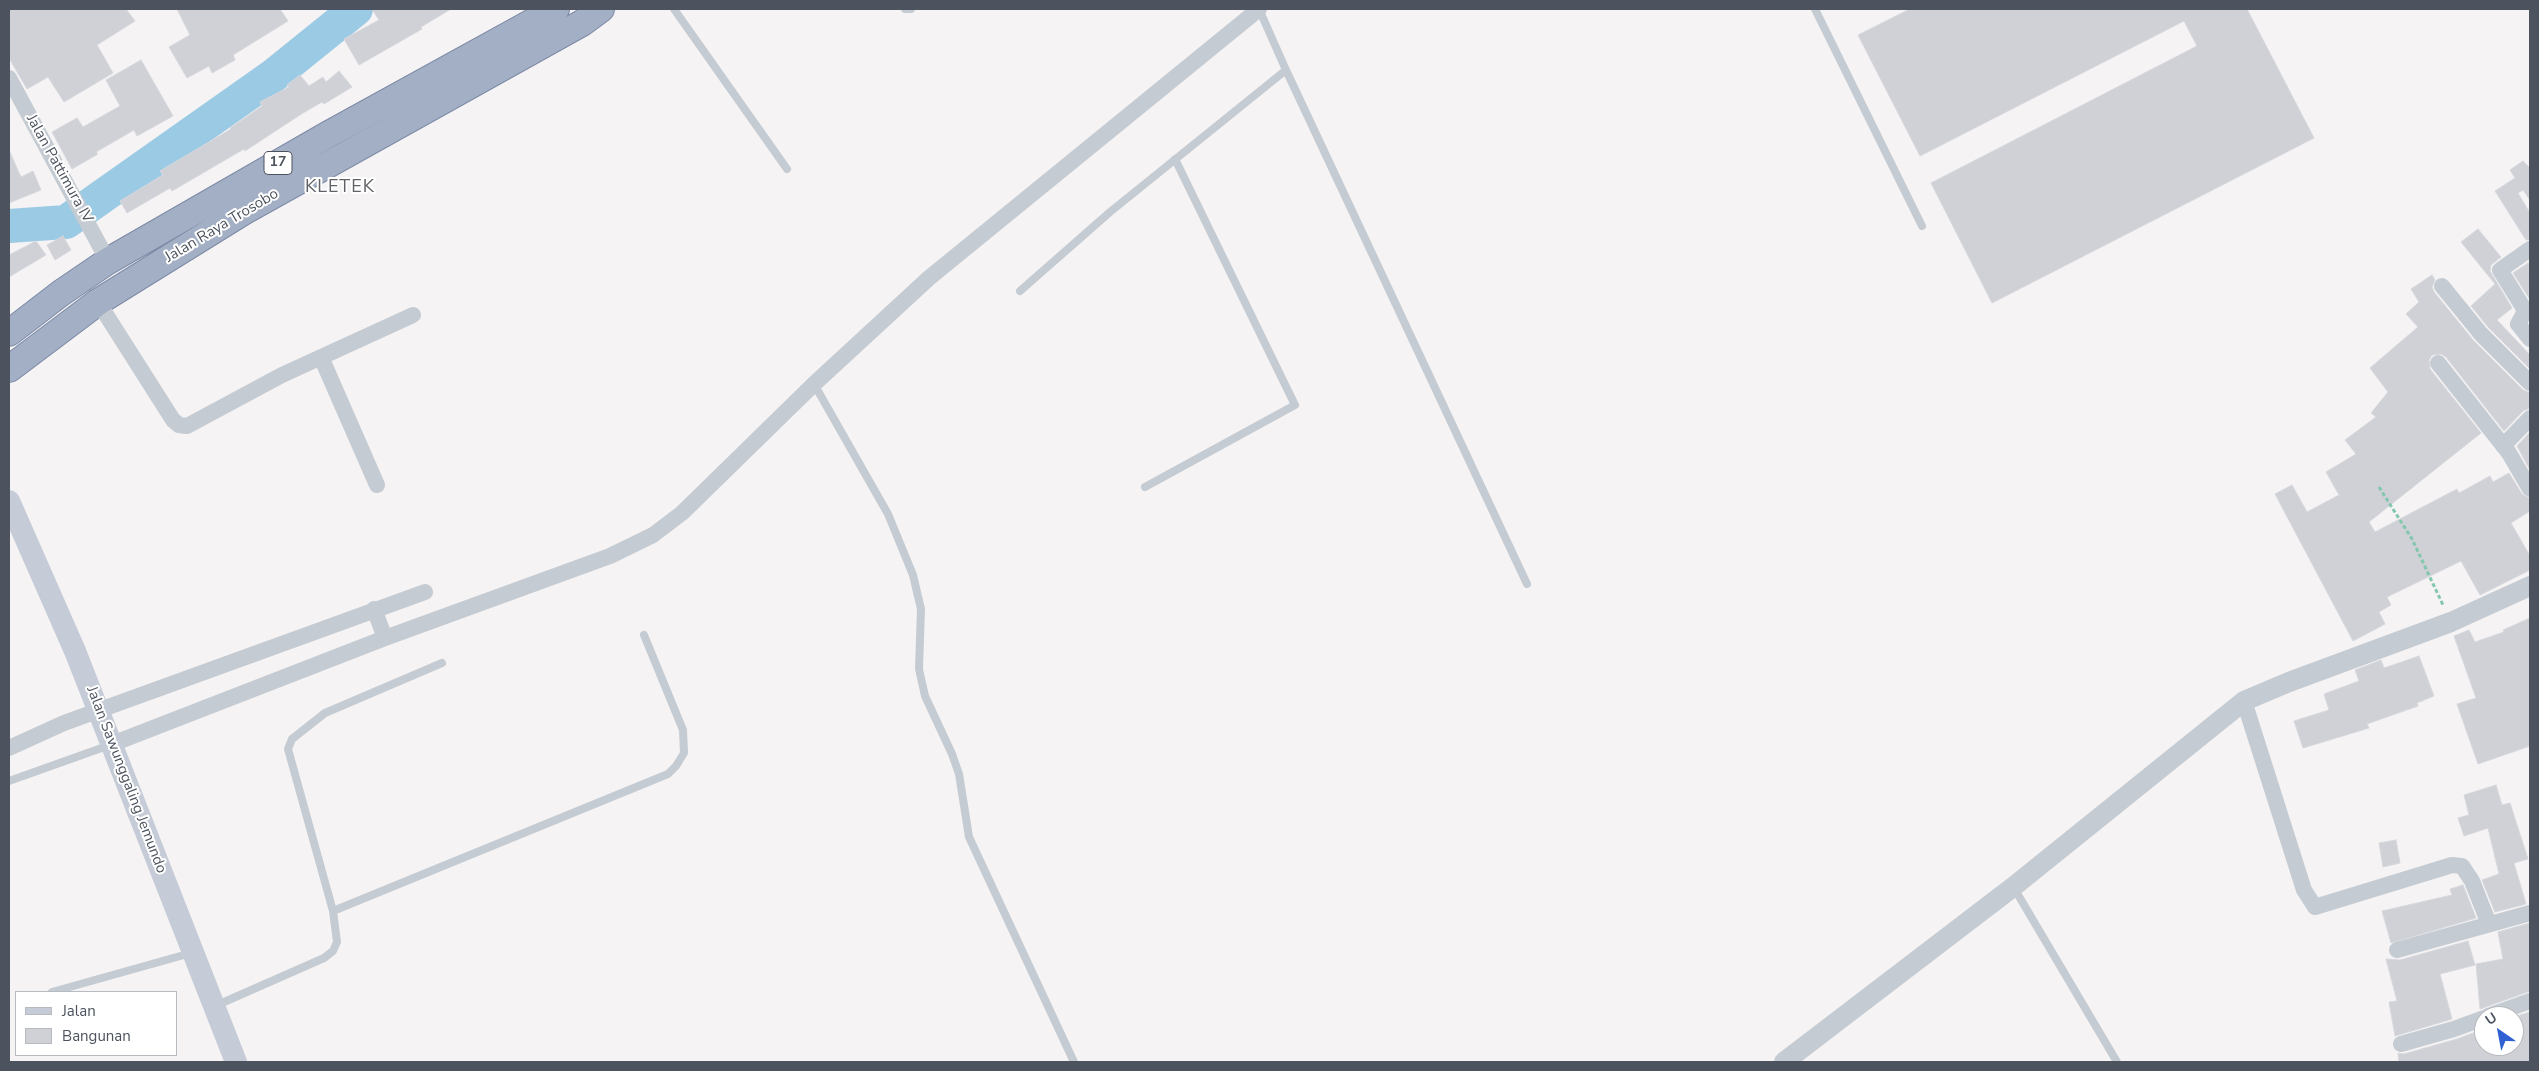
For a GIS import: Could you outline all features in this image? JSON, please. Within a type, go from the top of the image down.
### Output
[{"type":"highway","name":"Jalan Raya Trosobo","points":[[9,333],[61,293],[108,261],[329,134],[556,9]]},
{"type":"highway","name":"Jalan Raya Trosobo","points":[[9,369],[98,302],[243,212],[582,23],[601,9]]},
{"type":"main road","name":"Jalan Sawunggaling Jemundo","points":[[9,501],[76,651],[236,1062]]},
{"type":"street","points":[[9,748],[64,723],[105,728],[379,623],[610,556],[653,535],[682,513],[814,384],[929,278],[1259,9]]},
{"type":"street","name":"Jalan Pattimura IV","points":[[9,78],[108,261]]},
{"type":"street","points":[[2530,249],[2500,270],[2523,307],[2524,313],[2518,324],[2530,339]]},
{"type":"street","points":[[2442,286],[2481,334],[2530,383]]},
{"type":"street","points":[[98,302],[173,420],[179,425],[187,426],[282,375],[413,316]]},
{"type":"street","points":[[321,357],[377,485]]},
{"type":"street","points":[[2438,363],[2503,446],[2530,490]]},
{"type":"street","points":[[2503,446],[2530,418]]},
{"type":"street","points":[[1788,1061],[2013,887],[2244,701],[2289,682],[2451,622],[2530,586]]},
{"type":"street","points":[[105,728],[379,623],[426,592]]},
{"type":"street","points":[[2244,701],[2304,890],[2315,907],[2452,865],[2462,866],[2472,881],[2488,924]]},
{"type":"street","points":[[2397,950],[2530,913]]},
{"type":"street","points":[[2516,1006],[2530,1001]]},
{"type":"street","points":[[2401,1044],[2474,1022]]},
{"type":"lane","points":[[674,9],[787,169]]},
{"type":"lane","points":[[905,9],[910,9]]},
{"type":"lane","points":[[1259,9],[1527,584]]},
{"type":"lane","points":[[1815,9],[1922,226]]},
{"type":"lane","points":[[1020,291],[1110,212],[1286,70]]},
{"type":"lane","points":[[1145,487],[1296,405],[1175,159]]},
{"type":"lane","points":[[814,384],[888,514],[914,575],[922,609],[919,669],[925,696],[952,754],[959,774],[969,837],[1074,1062]]},
{"type":"lane","points":[[333,911],[668,774],[676,766],[684,752],[683,730],[644,635]]},
{"type":"lane","points":[[214,1006],[324,958],[333,951],[337,942],[333,911],[288,749],[292,739],[324,713],[442,663]]},
{"type":"lane","points":[[9,782],[105,728]]},
{"type":"lane","points":[[2013,887],[2117,1062]]},
{"type":"lane","points":[[56,991],[193,952]]},
{"type":"path","points":[[2379,486],[2412,539],[2451,622]]},
{"type":"building","points":[[9,9],[126,9],[135,21],[97,45],[113,73],[64,102],[48,77],[27,89],[9,58]]},
{"type":"building","points":[[177,9],[280,9],[288,21],[233,55],[235,60],[212,73],[209,66],[187,78],[169,47],[190,35]]},
{"type":"building","points":[[372,9],[451,9],[421,27],[422,29],[359,65],[344,39],[379,20]]},
{"type":"building","points":[[1910,9],[2247,9],[2314,138],[1992,303],[1931,183],[2197,46],[2184,21],[1920,156],[1858,35]]},
{"type":"building","points":[[141,60],[173,116],[137,136],[134,130],[96,152],[98,154],[72,169],[52,132],[77,118],[83,127],[120,106],[106,80]]},
{"type":"building","points":[[339,71],[352,87],[324,104],[322,102],[303,113],[245,151],[244,149],[172,191],[170,188],[127,213],[120,201],[163,175],[160,171],[231,129],[262,106],[260,102],[289,87],[287,85],[300,75],[309,86],[323,77],[326,82]]},
{"type":"building","points":[[9,150],[21,177],[33,171],[41,190],[9,203]]},
{"type":"building","points":[[2523,161],[2530,168],[2530,200],[2523,190],[2518,193],[2530,213],[2530,239],[2526,240],[2495,191],[2515,178],[2510,170]]},
{"type":"building","points":[[2478,229],[2501,257],[2491,265],[2490,271],[2512,308],[2497,320],[2530,355],[2530,369],[2488,327],[2471,306],[2495,284],[2461,242]]},
{"type":"building","points":[[63,236],[71,250],[55,260],[47,245]]},
{"type":"building","points":[[36,241],[46,255],[9,277],[9,255]]},
{"type":"building","points":[[2528,263],[2530,268],[2529,298],[2513,273]]},
{"type":"building","points":[[2432,275],[2435,280],[2432,287],[2434,292],[2473,340],[2523,390],[2530,393],[2530,408],[2523,411],[2504,431],[2446,357],[2441,354],[2432,355],[2429,360],[2430,369],[2481,433],[2369,522],[2375,532],[2457,489],[2459,493],[2490,476],[2493,482],[2509,473],[2522,494],[2530,499],[2530,511],[2511,523],[2530,556],[2530,570],[2480,595],[2461,561],[2387,597],[2391,605],[2379,612],[2385,624],[2353,641],[2275,494],[2292,485],[2307,512],[2339,495],[2326,472],[2356,454],[2345,440],[2376,417],[2371,413],[2388,392],[2370,368],[2418,327],[2406,314],[2419,302],[2411,289]]},
{"type":"building","points":[[2530,432],[2530,470],[2517,446]]},
{"type":"building","points":[[2530,618],[2530,746],[2478,764],[2457,704],[2476,698],[2454,636],[2469,630],[2475,642],[2504,632],[2503,630]]},
{"type":"building","points":[[2419,656],[2434,696],[2417,703],[2418,706],[2367,724],[2369,728],[2303,748],[2294,721],[2329,710],[2324,694],[2359,681],[2355,670],[2381,660],[2384,668]]},
{"type":"building","points":[[2496,785],[2502,805],[2510,803],[2528,859],[2514,863],[2526,904],[2495,912],[2482,880],[2499,874],[2488,828],[2464,836],[2458,818],[2469,815],[2464,795]]},
{"type":"building","points":[[2396,840],[2400,863],[2383,867],[2379,843]]},
{"type":"building","points":[[2463,885],[2476,918],[2391,943],[2382,911],[2452,895],[2450,889]]},
{"type":"building","points":[[2530,923],[2530,991],[2488,1006],[2480,1006],[2476,964],[2503,959],[2498,932]]},
{"type":"building","points":[[2468,941],[2475,965],[2440,974],[2452,1019],[2395,1036],[2389,1002],[2397,1001],[2386,959],[2400,960]]},
{"type":"building","points":[[2530,1012],[2530,1062],[2399,1062],[2398,1053],[2404,1054],[2474,1033],[2474,1056],[2524,1056],[2524,1014]]},
{"type":"waterway","points":[[9,226],[66,222],[273,76],[356,9]]},
{"type":"district","name":"KLETEK","points":[[340,188]]}]
